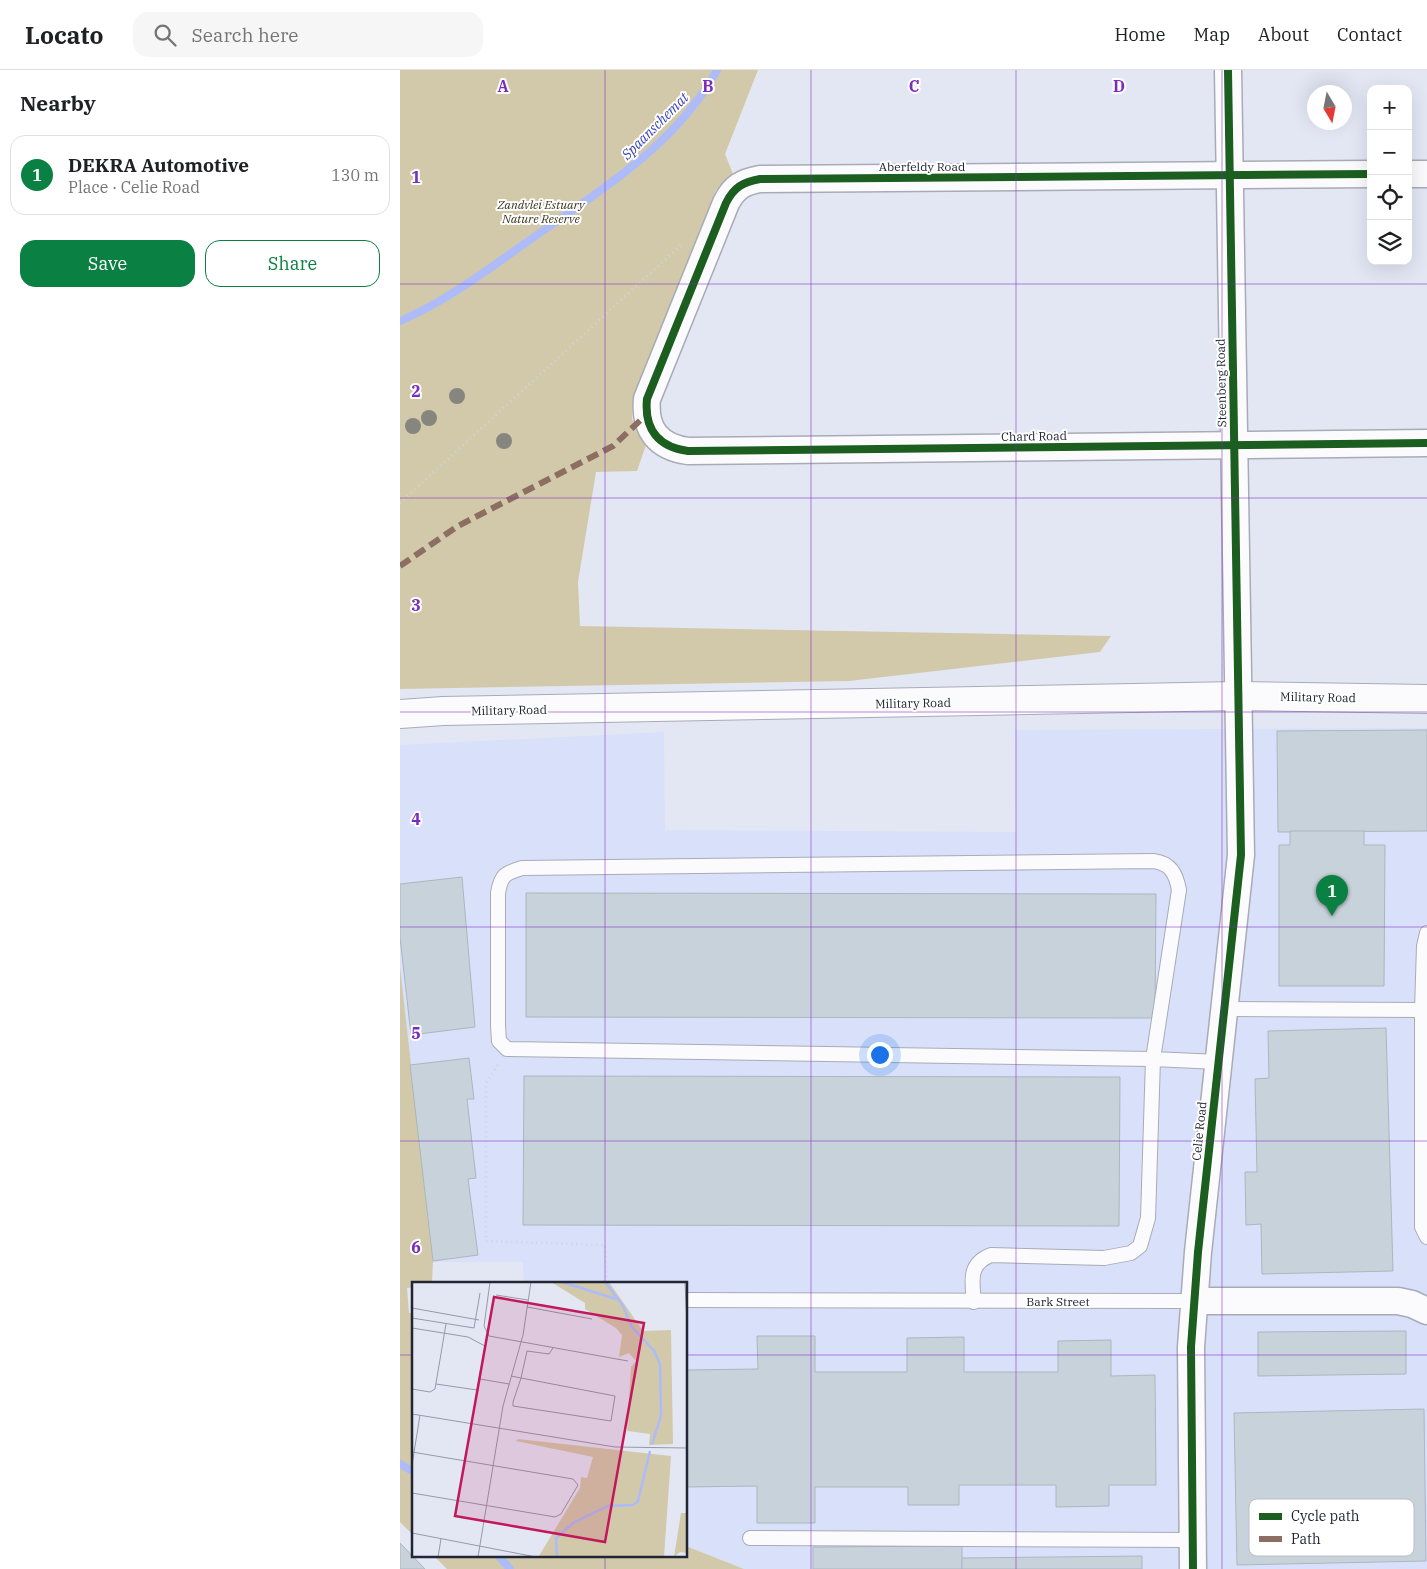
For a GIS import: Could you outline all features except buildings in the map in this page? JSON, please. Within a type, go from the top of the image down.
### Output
[{"type":"main road","name":"Military Road","points":[[400,714],[443,711],[1237,696],[1427,700]]},
{"type":"street","name":"Steenberg Road","points":[[1228,70],[1228,175],[1237,696]]},
{"type":"street","name":"Aberfeldy Road","points":[[651,428],[646,416],[647,399],[726,203],[734,190],[743,183],[760,178],[1367,174]]},
{"type":"street","points":[[1412,174],[1427,174]]},
{"type":"street","name":"Chard Road","points":[[651,428],[660,440],[672,449],[688,452],[1427,444]]},
{"type":"street","name":"Celie Road","points":[[1193,1569],[1190,1347],[1218,1062],[1241,855],[1237,696]]},
{"type":"street","name":"Bark Street","points":[[1195,1301],[1398,1301],[1412,1304],[1427,1311]]},
{"type":"lane","points":[[974,1302],[971,1276],[974,1266],[982,1259],[991,1255],[1104,1258],[1130,1254],[1140,1246],[1148,1218],[1152,1059],[1179,890],[1171,868],[1166,864],[1153,861],[522,868],[510,871],[500,880],[498,893],[498,1026],[499,1041],[507,1049],[1152,1059],[1218,1062]]},
{"type":"lane","points":[[1427,933],[1424,946],[1422,1010],[1422,1227],[1427,1237]]},
{"type":"lane","points":[[1224,1009],[1422,1010]]},
{"type":"lane","name":"Bark Street","points":[[688,1300],[1195,1301]]},
{"type":"lane","points":[[750,1538],[1193,1540]]},
{"type":"path","points":[[400,503],[682,243]]},
{"type":"path","points":[[507,1049],[486,1083],[486,1241],[605,1245],[607,1282]]},
{"type":"shaded area","points":[[1427,728],[1427,1569],[744,1569],[688,1547],[688,1282],[524,1282],[523,1262],[432,1262],[400,971],[400,745],[664,732],[665,830],[1016,832],[1015,730]]},
{"type":"green space","name":"Zandvlei Estuary Nature Reserve","points":[[400,70],[758,70],[725,154],[733,174],[716,190],[633,399],[632,419],[646,445],[637,471],[596,472],[578,582],[580,626],[1111,636],[1100,652],[849,681],[400,689]]},
{"type":"green space","points":[[400,967],[433,1261],[432,1282],[412,1282],[412,1287],[407,1288],[409,1313],[412,1313],[412,1534],[400,1522]]},
{"type":"green space","points":[[688,1547],[744,1569],[447,1569],[434,1556],[688,1556]]},
{"type":"waterway","name":"Spaanschemat","points":[[400,321],[436,303],[469,282],[636,164],[681,121],[700,97],[717,70]]},
{"type":"waterway","name":"Spaanschemat","points":[[400,1464],[412,1471]]},
{"type":"waterway","name":"Spaanschemat","points":[[499,1556],[510,1569]]},
{"type":"marked path","points":[[400,566],[458,526],[613,446],[646,415]]},
{"type":"cycle path","points":[[1193,1569],[1191,1347],[1198,1252],[1241,855],[1228,70]]},
{"type":"cycle path","points":[[1367,174],[760,179],[749,182],[736,189],[726,203],[647,399],[648,419],[655,435],[661,441],[678,449],[688,451],[1427,443]]},
{"type":"place","name":"DEKRA Automotive","points":[[1332,916]]}]
